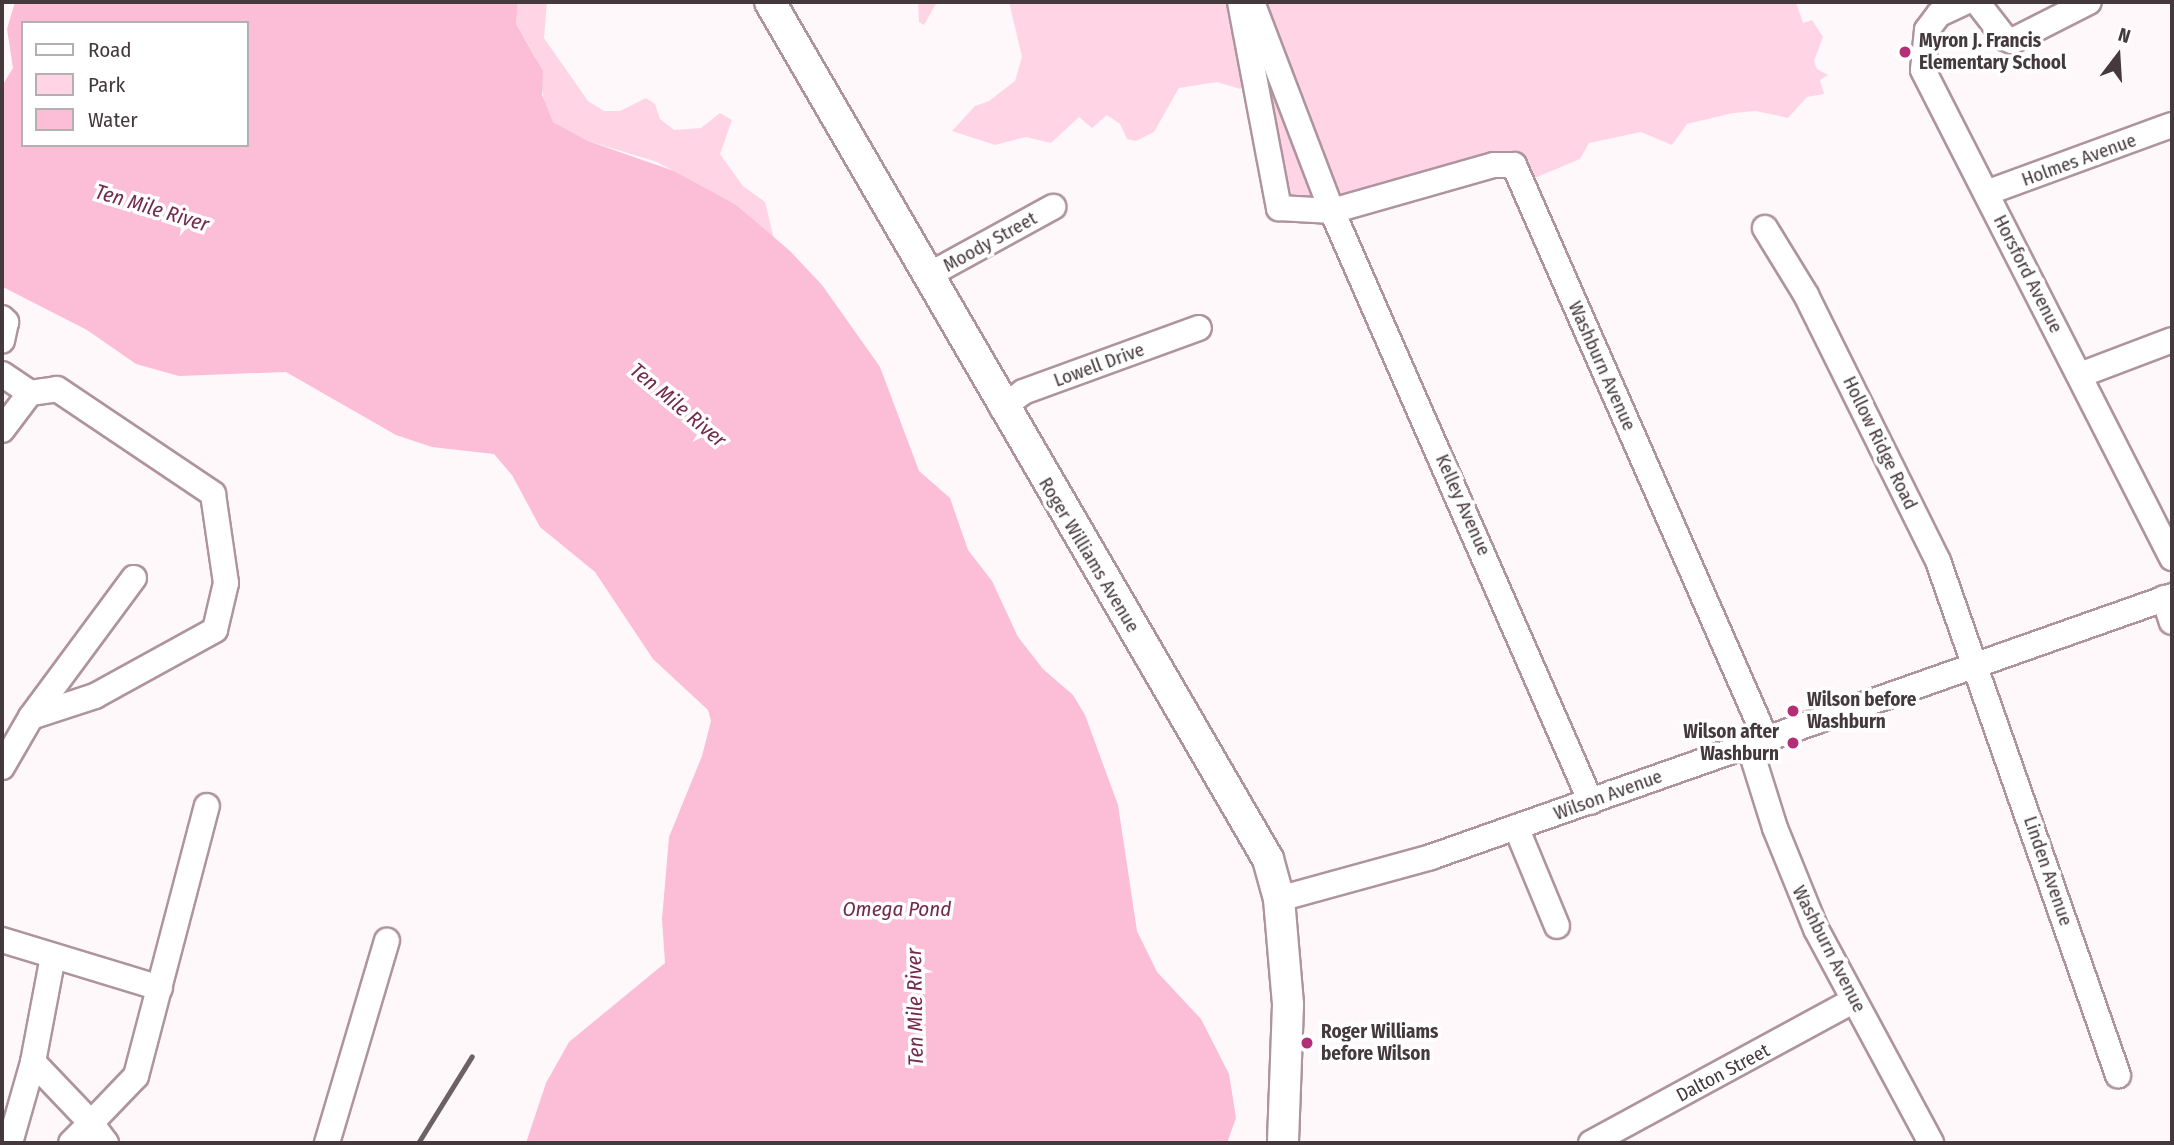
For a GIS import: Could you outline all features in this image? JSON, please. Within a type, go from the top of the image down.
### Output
[{"type":"main road","name":"Roger Williams Avenue","points":[[770,2],[1002,408],[1268,859],[1279,899],[1289,1059],[1283,1143]]},
{"type":"street","points":[[1240,2],[1279,208],[1332,211]]},
{"type":"street","name":"Kelley Avenue","points":[[1252,2],[1332,211],[1591,802]]},
{"type":"street","name":"Horsford Avenue","points":[[1965,2],[1939,14],[1927,30],[1921,56],[1923,70],[2172,558]]},
{"type":"street","points":[[1977,2],[2005,38],[2012,41],[2088,2]]},
{"type":"street","name":"Holmes Avenue","points":[[1986,193],[2172,125]]},
{"type":"street","name":"Washburn Avenue","points":[[1332,211],[1494,165],[1514,165],[1758,742],[1796,884],[1854,1000],[1931,1143]]},
{"type":"street","name":"Moody Street","points":[[927,276],[1053,207]]},
{"type":"street","name":"Hollow Ridge Road","points":[[1765,228],[1806,295],[1938,561],[1976,667]]},
{"type":"street","points":[[2,318],[6,321],[2,341]]},
{"type":"street","name":"Lowell Drive","points":[[1002,408],[1023,392],[1199,328]]},
{"type":"street","points":[[2080,375],[2172,340]]},
{"type":"street","points":[[2,374],[30,393],[58,389],[213,494],[226,583],[215,630],[95,696],[30,718]]},
{"type":"street","points":[[2,430],[30,393]]},
{"type":"street","points":[[2,767],[30,718],[134,578]]},
{"type":"street","name":"Wilson Avenue","points":[[1279,899],[1431,858],[1976,667],[2170,605]]},
{"type":"street","name":"Linden Avenue","points":[[1976,667],[2118,1075]]},
{"type":"street","points":[[71,1143],[136,1076],[160,988],[166,949],[206,806]]},
{"type":"street","points":[[1517,827],[1557,926]]},
{"type":"street","points":[[2,940],[160,988]]},
{"type":"street","points":[[327,1143],[387,941]]},
{"type":"street","points":[[10,1143],[33,1062],[53,956]]},
{"type":"street","name":"Dalton Street","points":[[1591,1143],[1854,1000]]},
{"type":"street","points":[[33,1062],[91,1123],[106,1143]]},
{"type":"green space","points":[[518,2],[547,2],[544,38],[588,101],[604,111],[620,111],[646,98],[655,104],[660,119],[674,130],[701,128],[720,113],[732,120],[720,154],[743,186],[765,202],[774,239],[735,204],[657,162],[588,141],[553,122],[546,111],[536,58],[516,24]]},
{"type":"green space","points":[[918,2],[937,2],[924,25],[919,22]]},
{"type":"green space","points":[[1009,2],[1796,2],[1803,23],[1812,20],[1823,37],[1814,61],[1817,69],[1828,75],[1820,80],[1824,94],[1807,97],[1788,118],[1756,111],[1733,113],[1687,124],[1672,145],[1641,132],[1589,143],[1580,159],[1518,185],[1512,173],[1292,208],[1254,80],[1240,89],[1217,82],[1179,88],[1154,132],[1136,141],[1127,139],[1120,124],[1107,115],[1092,128],[1079,117],[1051,143],[1026,137],[995,145],[952,131],[975,106],[989,101],[1015,81],[1022,57]]},
{"type":"water","name":"Omega Pond","points":[[15,2],[518,2],[516,24],[543,71],[542,95],[553,122],[588,141],[674,171],[735,204],[790,251],[822,285],[880,367],[919,471],[950,498],[968,550],[992,581],[1018,637],[1043,669],[1073,695],[1085,715],[1118,805],[1137,931],[1157,972],[1201,1019],[1229,1074],[1236,1118],[1227,1143],[526,1143],[546,1083],[569,1042],[665,963],[662,919],[669,837],[702,756],[711,721],[708,710],[653,659],[595,572],[540,527],[512,475],[494,454],[432,447],[396,435],[286,372],[179,376],[136,364],[87,330],[3,287],[2,86],[13,68],[7,29]]},
{"type":"railway","points":[[418,1143],[472,1056]]},
{"type":"place","name":"Myron J. Francis Elementary School","points":[[1905,52]]},
{"type":"place","name":"Wilson before Washburn","points":[[1793,711]]},
{"type":"place","name":"Wilson after Washburn","points":[[1793,743]]},
{"type":"place","name":"Roger Williams before Wilson","points":[[1307,1043]]},
{"type":"water label","name":"Ten Mile River","points":[[152,208]]},
{"type":"water label","name":"Ten Mile River","points":[[678,405]]},
{"type":"water label","name":"Ten Mile River","points":[[915,1007]]}]
